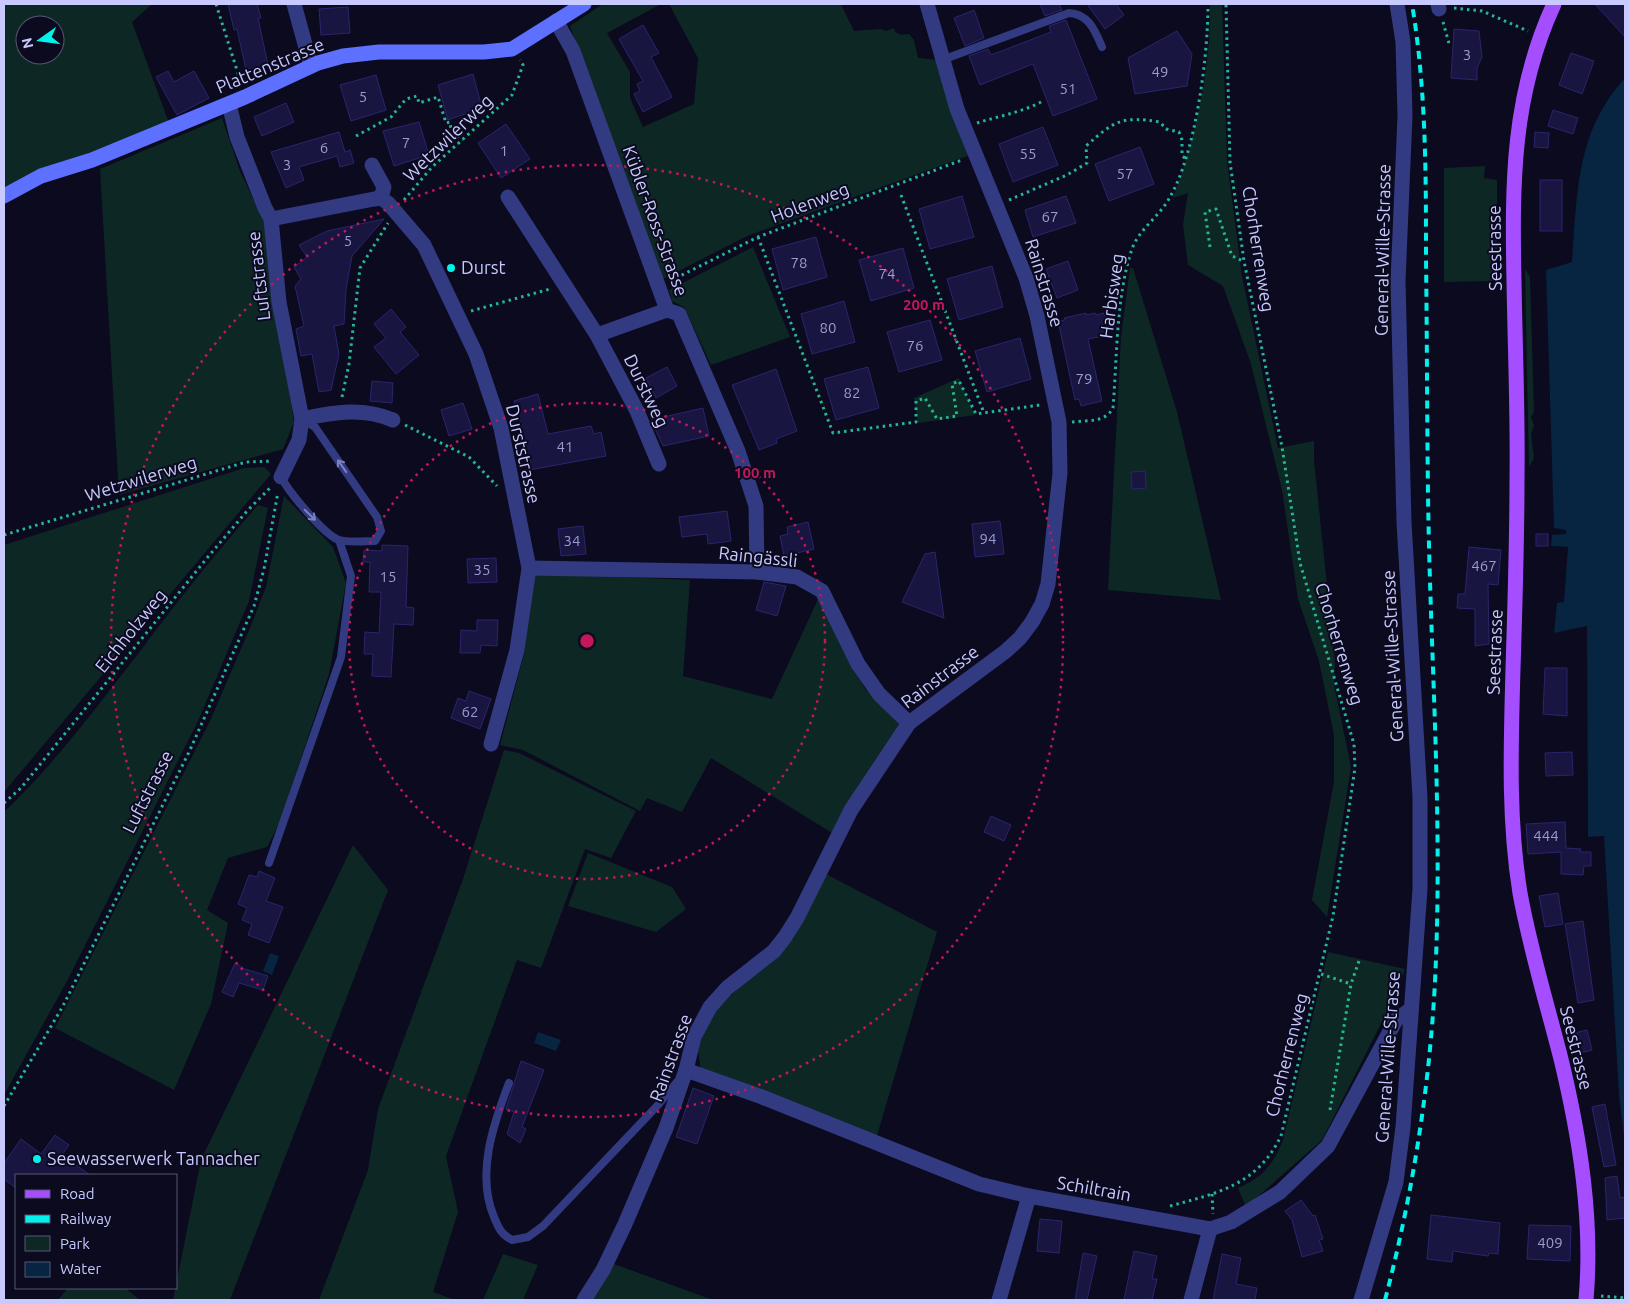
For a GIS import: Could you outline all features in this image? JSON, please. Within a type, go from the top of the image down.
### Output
[{"type":"main road","name":"Seestrasse","points":[[1554,4],[1528,78],[1520,113],[1513,168],[1517,478],[1511,775],[1513,826],[1520,892],[1534,958],[1570,1099],[1582,1162],[1593,1298]]},
{"type":"street","points":[[294,4],[311,66]]},
{"type":"street","points":[[512,49],[584,4]]},
{"type":"street","name":"Rainstrasse","points":[[584,1300],[603,1270],[626,1224],[666,1128],[686,1070],[694,1037],[710,1007],[726,988],[774,951],[786,937],[851,810],[909,723],[1006,651],[1020,638],[1042,604],[1052,562],[1060,473],[1061,448],[1056,403],[1037,316],[1026,278],[957,109],[927,4]]},
{"type":"street","name":"General-Wille-Strasse","points":[[1361,1300],[1396,1182],[1403,1127],[1420,889],[1420,798],[1404,522],[1398,281],[1405,116],[1403,42],[1397,4]]},
{"type":"street","name":"Kübler-Ross-Strasse","points":[[556,21],[573,51],[667,310],[679,314],[738,451],[756,506],[757,572]]},
{"type":"street","name":"Plattenstrasse","points":[[4,196],[41,176],[92,160],[245,98],[311,66],[362,53],[512,49]]},
{"type":"street","name":"Luftstrasse","points":[[229,104],[237,137],[265,208],[271,218],[279,302],[302,419]]},
{"type":"street","points":[[271,218],[381,198],[384,187],[372,166]]},
{"type":"street","name":"Durstweg","points":[[508,197],[597,335],[637,411],[659,464]]},
{"type":"street","name":"Durststrasse","points":[[381,198],[396,211],[424,245],[459,314],[476,354],[501,428],[529,568],[517,650],[490,744]]},
{"type":"street","points":[[597,335],[667,310]]},
{"type":"street","points":[[284,470],[299,440],[302,419],[329,413],[363,412],[377,413],[393,420]]},
{"type":"street","name":"Raingässli","points":[[529,568],[757,572],[797,577],[822,591],[858,664],[878,694],[909,723]]},
{"type":"street","points":[[1191,1300],[1210,1229],[1231,1222],[1280,1192],[1328,1146],[1396,1020],[1411,1009]]},
{"type":"street","name":"Schiltrain","points":[[686,1070],[762,1097],[979,1184],[1029,1196],[1210,1229]]},
{"type":"street","points":[[999,1300],[1029,1196]]},
{"type":"lane","points":[[942,60],[1069,13],[1082,16],[1088,22],[1102,47]]},
{"type":"lane","points":[[302,419],[315,427],[377,517],[381,531],[375,541],[339,540]]},
{"type":"lane","points":[[269,863],[341,657],[350,576],[339,540],[309,514],[289,492],[284,470]]},
{"type":"lane","points":[[508,1083],[494,1123],[486,1176],[488,1204],[502,1235],[512,1240],[528,1237],[543,1226],[658,1106],[686,1070]]},
{"type":"path","points":[[216,4],[245,98]]},
{"type":"path","name":"Harbisweg","points":[[1067,422],[1101,419],[1107,417],[1113,408],[1122,300],[1132,248],[1171,196],[1185,158],[1201,88],[1208,4]]},
{"type":"path","name":"Chorherrenweg","points":[[1161,1220],[1170,1206],[1231,1187],[1255,1172],[1275,1148],[1281,1136],[1321,974],[1355,768],[1354,744],[1300,563],[1282,447],[1244,261],[1230,162],[1226,4]]},
{"type":"path","points":[[1450,46],[1439,6],[1482,11],[1528,31]]},
{"type":"path","name":"Wetzwilerweg","points":[[329,413],[341,401],[343,394],[349,364],[360,268],[396,211],[426,173],[512,95],[523,65],[512,49]]},
{"type":"path","points":[[356,136],[390,117],[406,99],[417,96],[419,103],[438,97],[446,123],[450,122],[451,129],[463,140]]},
{"type":"path","points":[[971,125],[1016,110],[1027,110],[1043,101]]},
{"type":"path","points":[[1004,202],[1067,175],[1087,163],[1086,146],[1109,125],[1134,118],[1160,122],[1166,129],[1179,132],[1182,140],[1182,156],[1185,158]]},
{"type":"path","name":"Holenweg","points":[[658,287],[758,237],[975,156]]},
{"type":"path","points":[[901,195],[984,413]]},
{"type":"path","points":[[1210,247],[1205,212],[1216,210],[1232,256],[1244,261]]},
{"type":"path","points":[[758,237],[833,433],[916,422],[916,401],[925,398],[937,419],[957,416],[952,384],[959,381],[976,414],[1056,403]]},
{"type":"path","points":[[459,314],[565,284]]},
{"type":"path","points":[[393,420],[469,457],[482,468],[500,490]]},
{"type":"path","name":"Wetzwilerweg","points":[[4,535],[246,462],[270,460],[284,470]]},
{"type":"path","name":"Eichholzweg","points":[[4,803],[27,780],[236,524],[284,470]]},
{"type":"path","name":"Luftstrasse","points":[[4,1106],[63,1006],[198,732],[254,606],[264,569],[284,470]]},
{"type":"path","points":[[1328,1118],[1351,984],[1359,961]]},
{"type":"path","points":[[1321,974],[1351,984]]},
{"type":"path","points":[[1212,1194],[1213,1208]]},
{"type":"path","points":[[1593,1298],[1625,1298]]},
{"type":"green space","points":[[4,4],[152,4],[132,22],[169,123],[4,189]]},
{"type":"green space","points":[[603,4],[661,4],[607,33],[630,72],[630,98],[643,127],[694,104],[698,58],[669,4],[841,4],[854,31],[880,29],[886,31],[894,28],[895,32],[902,35],[909,34],[914,40],[918,58],[937,60],[970,155],[747,236],[663,279],[570,26]]},
{"type":"green space","points":[[1210,4],[1222,4],[1227,161],[1242,276],[1278,448],[1314,441],[1314,461],[1335,662],[1334,685],[1351,767],[1327,917],[1312,900],[1334,782],[1334,735],[1319,661],[1298,599],[1282,490],[1251,364],[1223,286],[1188,265],[1183,225],[1188,193],[1173,198],[1189,151],[1205,78],[1210,29]]},
{"type":"green space","points":[[222,118],[240,171],[266,226],[294,422],[283,449],[119,495],[100,169]]},
{"type":"green space","points":[[1485,166],[1484,178],[1497,180],[1497,281],[1444,282],[1444,168]]},
{"type":"green space","points":[[753,247],[790,337],[711,365],[684,307],[672,301],[669,290]]},
{"type":"green space","points":[[1130,268],[1133,268],[1177,412],[1221,600],[1108,590],[1121,337]]},
{"type":"green space","points":[[1525,269],[1530,277],[1534,412],[1531,417],[1534,425],[1531,434],[1534,458],[1529,467]]},
{"type":"green space","points":[[959,378],[975,415],[918,423],[914,398]]},
{"type":"green space","points":[[264,467],[271,474],[4,792],[4,545],[244,468]]},
{"type":"green space","points":[[284,496],[333,547],[346,583],[329,674],[279,824],[267,847],[228,858],[207,910],[228,923],[211,1004],[174,1090],[55,1028],[210,721],[266,587]]},
{"type":"green space","points":[[258,505],[268,508],[249,601],[198,721],[67,981],[4,1095],[4,812],[23,794],[76,734],[183,595]]},
{"type":"green space","points":[[533,573],[690,580],[683,676],[772,699],[819,597],[856,674],[866,690],[902,723],[832,833],[711,758],[682,812],[647,798],[640,811],[523,750],[500,745],[524,654]]},
{"type":"green space","points":[[504,750],[519,753],[636,811],[611,858],[585,849],[541,968],[517,960],[446,1156],[458,1212],[433,1292],[455,1300],[319,1300],[368,1170],[378,1109],[463,879]]},
{"type":"green space","points":[[353,845],[388,890],[230,1300],[173,1300],[175,1289],[178,1289],[178,1275],[201,1160]]},
{"type":"green space","points":[[588,853],[672,887],[686,909],[656,932],[568,906]]},
{"type":"green space","points":[[826,874],[937,932],[876,1139],[701,1071],[697,1044],[716,1009],[793,939]]},
{"type":"green space","points":[[1328,952],[1405,969],[1390,1006],[1322,1140],[1246,1207],[1238,1188],[1261,1175],[1271,1163],[1283,1140]]},
{"type":"green space","points":[[503,1254],[538,1265],[523,1300],[483,1300]]},
{"type":"green space","points":[[614,1264],[713,1300],[591,1300]]},
{"type":"green space","points":[[67,1289],[126,1289],[140,1300],[58,1300]]},
{"type":"water","points":[[1625,78],[1625,1144],[1619,1095],[1604,836],[1588,837],[1587,626],[1554,633],[1557,603],[1564,602],[1568,547],[1551,546],[1552,535],[1566,534],[1566,530],[1554,528],[1546,270],[1572,262],[1578,188],[1588,142],[1609,98]]},
{"type":"water","points":[[270,953],[279,956],[272,975],[263,971]]},
{"type":"water","points":[[538,1032],[561,1040],[556,1051],[534,1043]]},
{"type":"building","points":[[228,4],[257,4],[261,18],[258,18],[268,65],[246,70],[237,29],[234,30]]},
{"type":"building","points":[[1040,4],[1059,4],[1062,10],[1045,16]]},
{"type":"building","points":[[1087,4],[1116,4],[1124,15],[1105,29]]},
{"type":"building","points":[[1595,4],[1625,4],[1625,37]]},
{"type":"building","points":[[348,7],[350,33],[321,35],[319,9]]},
{"type":"building","points":[[974,10],[984,38],[965,46],[954,18]]},
{"type":"building","points":[[1066,20],[1097,99],[1053,116],[1033,64],[980,85],[969,56],[988,49],[991,55],[1051,32],[1049,26]]},
{"type":"building","points":[[643,25],[659,53],[651,57],[672,97],[643,112],[634,94],[640,91],[637,84],[643,81],[619,39]]},
{"type":"building","points":[[1454,29],[1479,31],[1482,57],[1477,68],[1477,80],[1451,78]]},
{"type":"building","points":[[1177,31],[1192,54],[1187,86],[1135,94],[1128,58]]},
{"type":"building","points":[[1571,53],[1594,61],[1582,94],[1559,85]]},
{"type":"building","points":[[168,71],[174,82],[194,71],[209,98],[177,115],[156,77]]},
{"type":"building","points":[[473,74],[482,108],[448,120],[438,85]]},
{"type":"building","points":[[376,75],[386,110],[351,121],[340,85]]},
{"type":"building","points":[[286,103],[294,122],[262,136],[254,117]]},
{"type":"building","points":[[1553,110],[1578,118],[1573,134],[1548,126]]},
{"type":"building","points":[[419,122],[429,155],[394,166],[383,131]]},
{"type":"building","points":[[506,124],[530,159],[501,178],[478,143]]},
{"type":"building","points":[[1043,127],[1058,165],[1013,182],[999,144]]},
{"type":"building","points":[[339,132],[345,152],[350,150],[354,163],[340,167],[337,156],[299,167],[304,180],[286,188],[271,152]]},
{"type":"building","points":[[1535,132],[1549,133],[1548,148],[1534,147]]},
{"type":"building","points":[[1140,147],[1154,184],[1109,201],[1095,164]]},
{"type":"building","points":[[1540,180],[1562,180],[1562,231],[1540,231]]},
{"type":"building","points":[[962,196],[974,237],[930,249],[919,209]]},
{"type":"building","points":[[1066,196],[1076,223],[1033,237],[1025,210]]},
{"type":"building","points":[[384,219],[352,256],[346,289],[344,324],[334,326],[339,354],[331,390],[319,392],[312,354],[301,356],[296,329],[304,326],[295,286],[301,279],[294,267],[307,257],[299,245],[327,231]]},
{"type":"building","points":[[816,237],[827,277],[783,290],[772,249]]},
{"type":"building","points":[[903,248],[914,288],[871,301],[859,260]]},
{"type":"building","points":[[1068,261],[1078,290],[1057,298],[1046,269]]},
{"type":"building","points":[[992,266],[1003,307],[959,320],[947,279]]},
{"type":"building","points":[[844,301],[855,342],[812,354],[801,314]]},
{"type":"building","points":[[391,309],[406,327],[400,332],[419,355],[396,374],[374,347],[386,338],[374,324]]},
{"type":"building","points":[[1086,313],[1086,315],[1095,313],[1096,315],[1104,313],[1109,335],[1088,339],[1102,401],[1081,406],[1079,399],[1075,400],[1058,321]]},
{"type":"building","points":[[930,320],[942,360],[899,372],[887,332]]},
{"type":"building","points":[[1020,338],[1031,379],[987,392],[975,351]]},
{"type":"building","points":[[667,367],[677,386],[656,398],[646,378]]},
{"type":"building","points":[[868,367],[879,408],[836,420],[824,379]]},
{"type":"building","points":[[776,369],[797,431],[776,439],[777,443],[759,450],[732,385]]},
{"type":"building","points":[[372,381],[393,383],[392,403],[370,401]]},
{"type":"building","points":[[538,394],[548,434],[591,426],[594,434],[601,432],[606,456],[529,470],[521,424],[514,401]]},
{"type":"building","points":[[463,403],[472,429],[449,436],[441,410]]},
{"type":"building","points":[[703,408],[709,436],[663,446],[651,420]]},
{"type":"building","points":[[1145,471],[1146,488],[1132,489],[1131,472]]},
{"type":"building","points":[[727,511],[731,541],[708,544],[707,534],[682,537],[679,517]]},
{"type":"building","points":[[1000,521],[1004,554],[975,557],[972,524]]},
{"type":"building","points":[[808,522],[814,549],[784,556],[780,536],[788,534],[787,527]]},
{"type":"building","points":[[583,526],[586,554],[561,556],[558,529]]},
{"type":"building","points":[[1536,534],[1548,534],[1548,546],[1536,546]]},
{"type":"building","points":[[382,545],[408,546],[406,607],[414,608],[413,625],[394,624],[391,677],[372,676],[373,654],[364,654],[365,632],[379,633],[381,592],[369,592],[370,562],[363,562],[364,550],[382,551]]},
{"type":"building","points":[[1469,547],[1501,550],[1498,585],[1488,584],[1489,644],[1475,646],[1475,609],[1457,608],[1458,594],[1465,594]]},
{"type":"building","points":[[935,552],[944,618],[902,602],[925,554]]},
{"type":"building","points":[[496,558],[497,582],[468,583],[467,559]]},
{"type":"building","points":[[764,582],[786,586],[777,616],[756,610]]},
{"type":"building","points":[[477,620],[498,620],[497,646],[481,645],[480,653],[460,653],[461,630],[477,631]]},
{"type":"building","points":[[1545,668],[1567,668],[1567,716],[1543,714]]},
{"type":"building","points":[[469,691],[491,699],[480,729],[451,718],[458,698],[466,701]]},
{"type":"building","points":[[1572,752],[1573,775],[1546,776],[1545,753]]},
{"type":"building","points":[[991,816],[1011,825],[1004,841],[984,832]]},
{"type":"building","points":[[1565,822],[1566,848],[1581,849],[1580,852],[1591,852],[1591,866],[1584,866],[1583,875],[1561,874],[1561,852],[1528,854],[1526,824]]},
{"type":"building","points":[[259,871],[275,878],[266,901],[283,907],[269,943],[248,935],[252,924],[242,920],[247,908],[238,904],[249,875],[257,877]]},
{"type":"building","points":[[1558,893],[1563,924],[1545,927],[1539,896]]},
{"type":"building","points":[[1583,921],[1594,1000],[1578,1003],[1565,924]]},
{"type":"building","points":[[235,963],[245,969],[268,976],[263,990],[239,983],[233,997],[222,992]]},
{"type":"building","points":[[1587,1030],[1592,1050],[1580,1053],[1575,1033]]},
{"type":"building","points":[[521,1061],[544,1070],[522,1127],[526,1129],[520,1143],[507,1134],[514,1112],[506,1109]]},
{"type":"building","points":[[693,1088],[714,1096],[697,1144],[676,1137]]},
{"type":"building","points":[[1605,1104],[1616,1165],[1604,1167],[1592,1107]]},
{"type":"building","name":"Seewasserwerk Tannacher","points":[[55,1135],[69,1145],[62,1155],[89,1174],[15,1174],[15,1187],[4,1179],[4,1163],[21,1139],[41,1154]]},
{"type":"building","points":[[1617,1176],[1620,1198],[1625,1197],[1625,1218],[1607,1220],[1605,1178]]},
{"type":"building","points":[[1301,1200],[1313,1216],[1315,1215],[1323,1239],[1319,1240],[1323,1251],[1302,1257],[1292,1220],[1285,1211]]},
{"type":"building","points":[[1431,1215],[1500,1223],[1498,1254],[1489,1253],[1488,1256],[1453,1251],[1452,1262],[1427,1259]]},
{"type":"building","points":[[1040,1219],[1062,1221],[1059,1253],[1037,1251]]},
{"type":"building","points":[[1529,1225],[1571,1226],[1570,1261],[1527,1259]]},
{"type":"building","points":[[1134,1251],[1157,1256],[1152,1279],[1157,1279],[1152,1300],[1124,1300]]},
{"type":"building","points":[[1083,1253],[1097,1256],[1087,1300],[1075,1300]]},
{"type":"building","points":[[1222,1254],[1241,1258],[1236,1284],[1257,1288],[1255,1300],[1213,1300]]},
{"type":"railway","points":[[1385,1300],[1405,1216],[1420,1130],[1426,1087],[1436,958],[1438,842],[1429,552],[1425,162],[1423,99],[1412,4]]},
{"type":"place","name":"Durst","points":[[451,268]]},
{"type":"place","name":"Seewasserwerk Tannacher","points":[[37,1159]]}]
